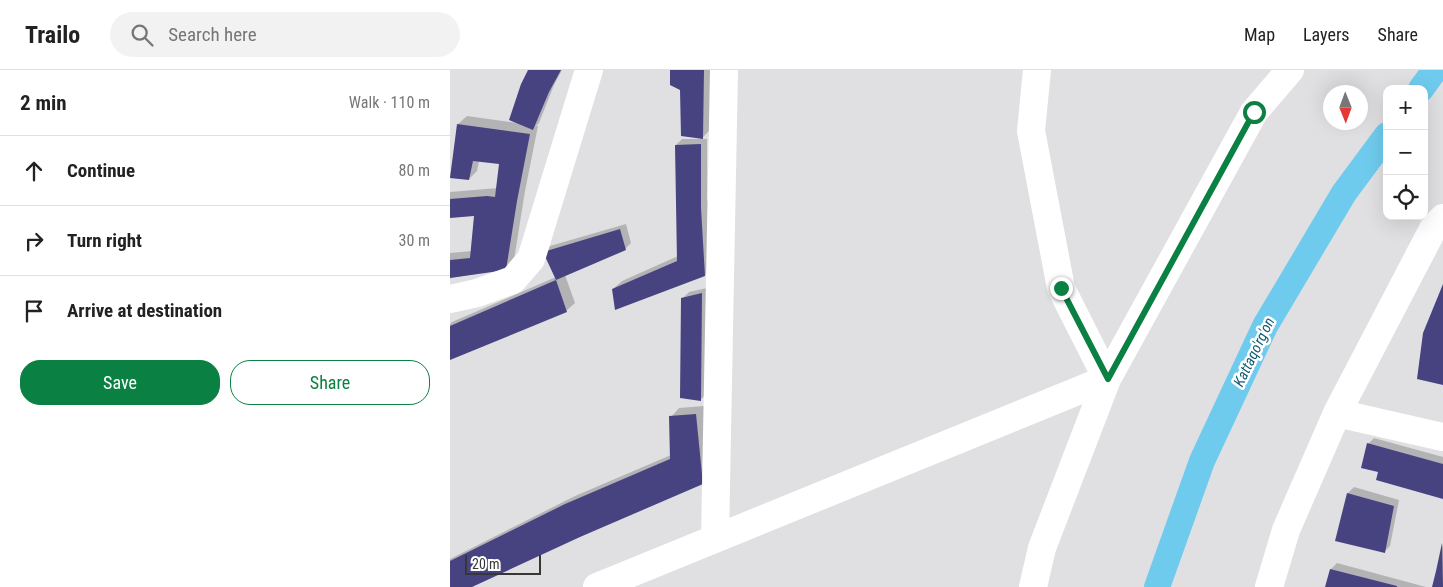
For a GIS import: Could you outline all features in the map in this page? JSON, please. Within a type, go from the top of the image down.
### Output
[{"type":"street","points":[[450,299],[477,293],[513,280],[531,259],[589,70]]},
{"type":"street","points":[[715,539],[724,70]]},
{"type":"street","points":[[1037,70],[1030,132],[1061,288],[1108,379]]},
{"type":"street","points":[[1033,587],[1042,548],[1108,379],[1254,112],[1290,70]]},
{"type":"street","points":[[1269,587],[1286,530],[1337,413],[1433,229],[1443,218]]},
{"type":"street","points":[[597,587],[1108,379]]},
{"type":"street","points":[[1337,413],[1443,437]]},
{"type":"building","points":[[528,70],[561,70],[549,92],[533,130],[509,120],[521,84]]},
{"type":"building","points":[[670,70],[704,70],[703,139],[681,136],[680,90],[670,85]]},
{"type":"building","points":[[457,124],[530,134],[506,270],[450,278],[450,260],[470,258],[474,216],[450,218],[450,199],[495,197],[499,164],[473,161],[469,180],[450,178]]},
{"type":"building","points":[[701,144],[701,208],[705,276],[615,310],[612,289],[677,261],[675,145]]},
{"type":"building","points":[[620,229],[626,250],[556,280],[543,252]]},
{"type":"building","points":[[556,280],[567,312],[450,360],[450,326]]},
{"type":"building","points":[[1443,284],[1443,385],[1417,379],[1423,333]]},
{"type":"building","points":[[702,293],[701,401],[680,398],[681,298]]},
{"type":"building","points":[[696,414],[703,484],[580,537],[472,587],[450,587],[450,561],[565,504],[670,459],[669,416]]},
{"type":"building","points":[[1367,443],[1443,464],[1443,499],[1376,480],[1378,472],[1361,468]]},
{"type":"building","points":[[1347,493],[1394,506],[1385,553],[1335,541]]},
{"type":"building","points":[[1442,543],[1443,587],[1432,587],[1436,571]]},
{"type":"building","points":[[1330,569],[1397,586],[1397,587],[1325,587]]},
{"type":"waterway","name":"Kattaqo'rg'on","points":[[1424,85],[1435,70]]},
{"type":"waterway","name":"Kattaqo'rg'on","points":[[1157,587],[1202,461],[1265,326],[1344,193],[1383,140]]},
{"type":"route","points":[[1061,288],[1108,379],[1254,112]]}]
